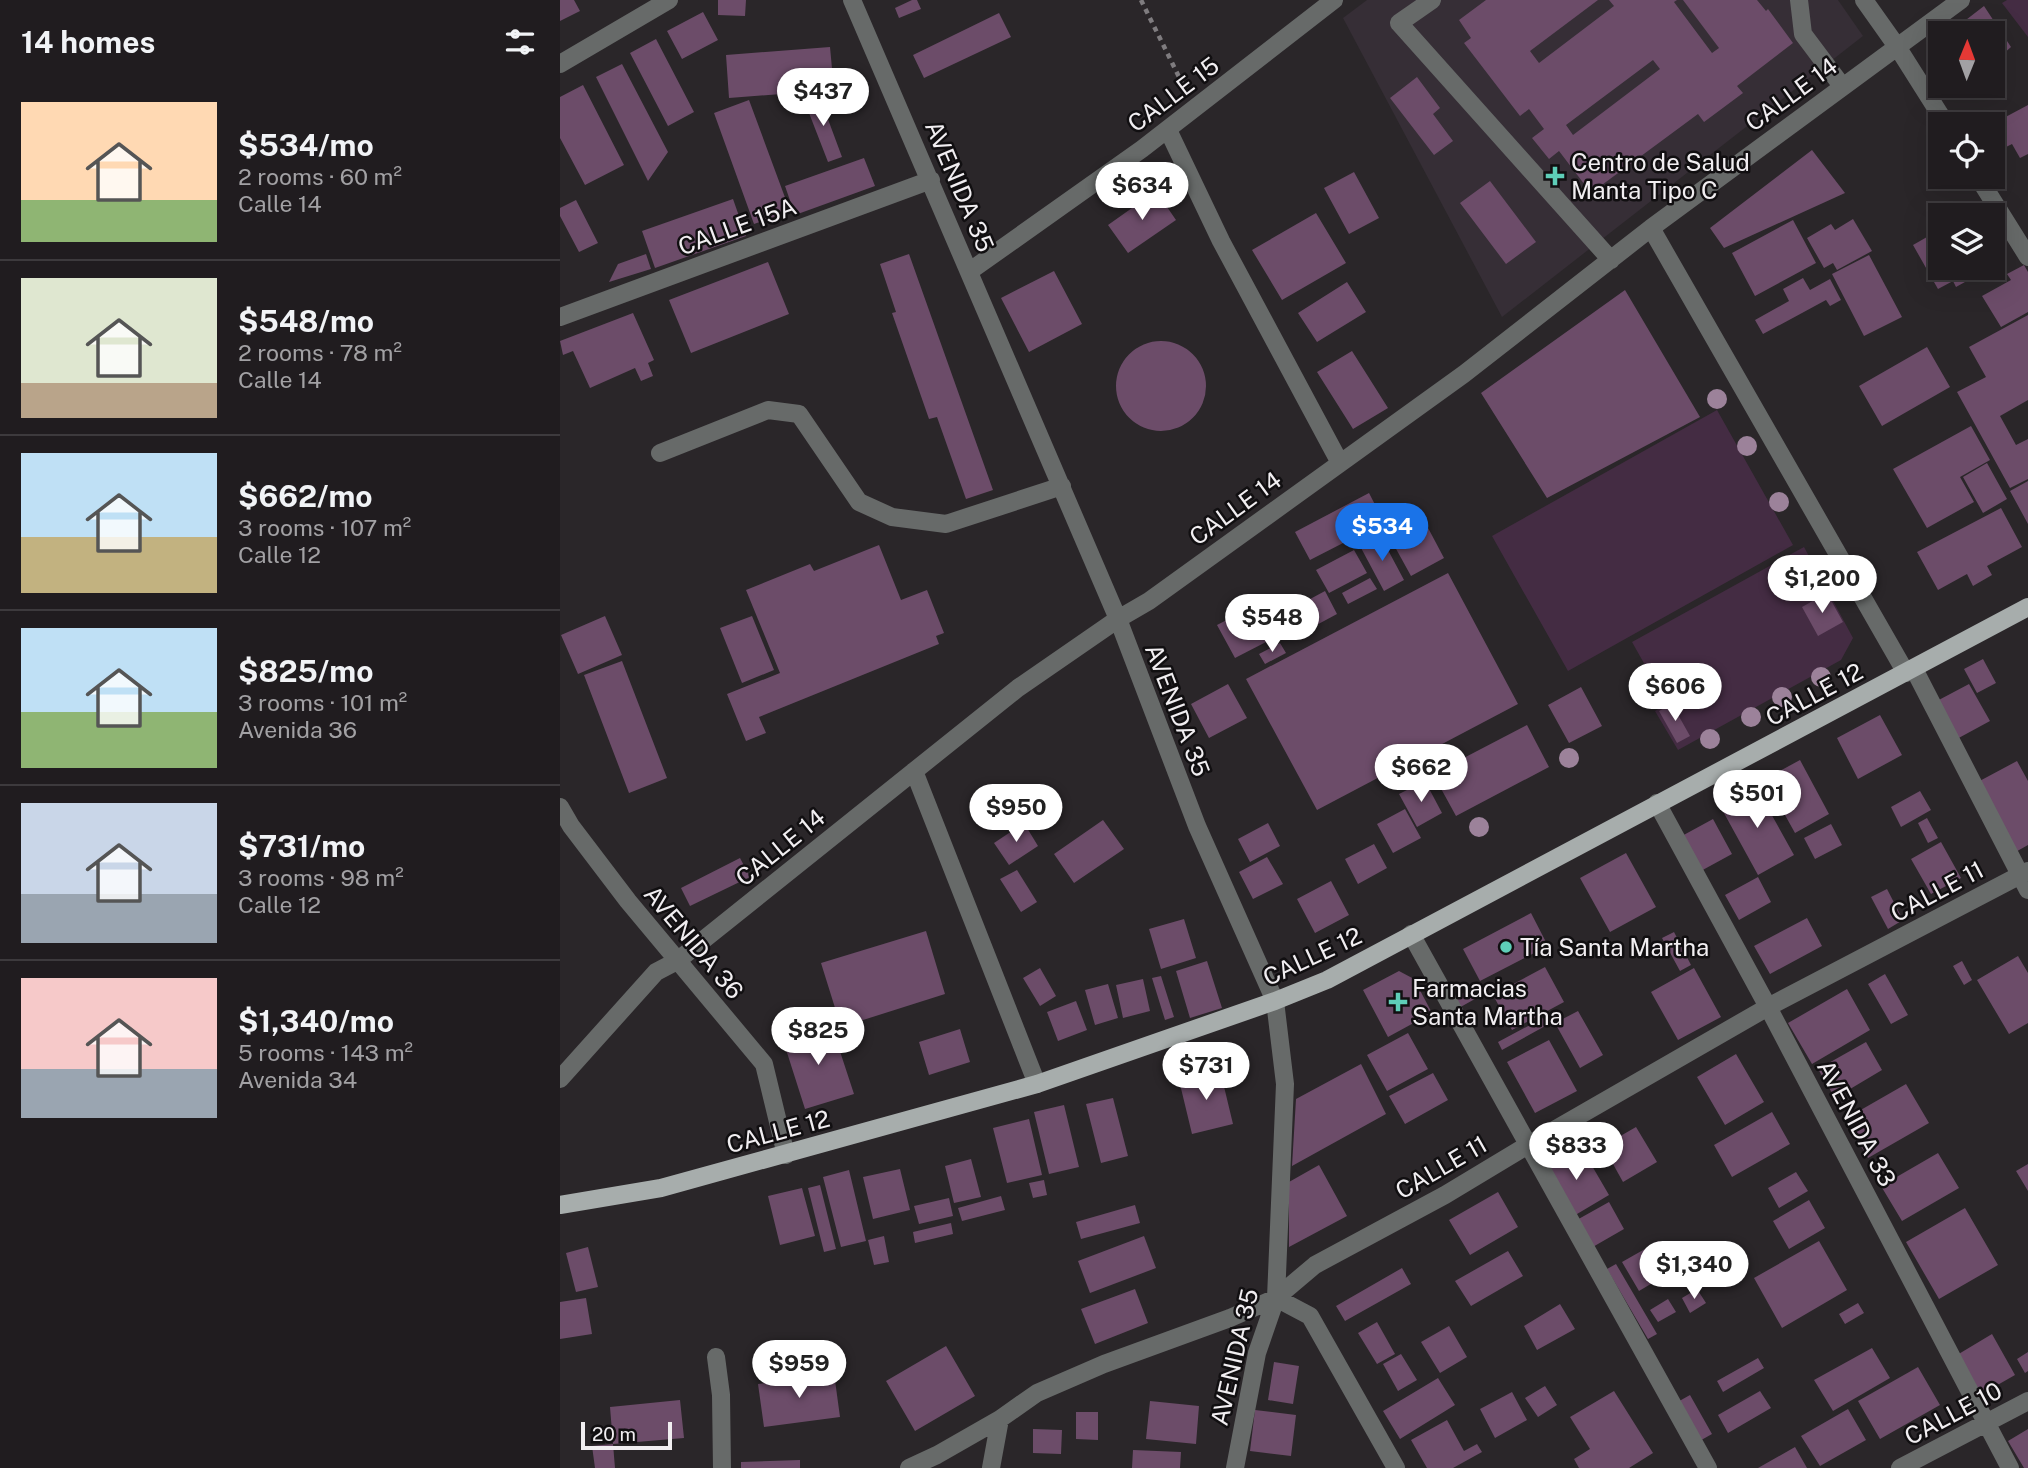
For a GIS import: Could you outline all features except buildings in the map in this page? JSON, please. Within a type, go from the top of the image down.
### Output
[{"type":"main road","name":"CALLE 12","points":[[560,1205],[661,1188],[1037,1084],[1327,981],[2028,607]]},
{"type":"street","points":[[560,64],[668,0]]},
{"type":"street","name":"AVENIDA 35","points":[[852,0],[1062,486],[1118,619],[1197,826],[1275,1001],[1285,1084],[1276,1298],[1257,1353],[1235,1468]]},
{"type":"street","name":"CALLE 15","points":[[970,271],[1168,130],[1334,0]]},
{"type":"street","points":[[1432,0],[1399,23],[1611,260]]},
{"type":"street","points":[[1799,0],[1803,34],[1842,86]]},
{"type":"street","points":[[1864,0],[1938,112]]},
{"type":"street","name":"CALLE 14","points":[[560,1079],[656,972],[677,961],[1018,688],[1118,619],[1149,601],[1464,374],[1651,228],[1961,0]]},
{"type":"street","points":[[1168,130],[1221,241],[1340,463]]},
{"type":"street","name":"CALLE 15A","points":[[560,317],[931,180]]},
{"type":"street","points":[[1986,189],[2028,257]]},
{"type":"street","points":[[1651,228],[1910,671],[2025,879]]},
{"type":"street","points":[[660,453],[768,410],[799,414],[859,502],[892,517],[946,524],[1062,486]]},
{"type":"street","points":[[914,771],[1037,1084]]},
{"type":"street","name":"AVENIDA 33","points":[[1657,803],[1769,1007],[2010,1468]]},
{"type":"street","name":"AVENIDA 36","points":[[560,807],[571,826],[628,901],[764,1064],[786,1155]]},
{"type":"street","name":"CALLE 11","points":[[909,1468],[1000,1419],[1037,1393],[1276,1298],[1315,1265],[1445,1195],[1769,1007],[2025,879]]},
{"type":"street","points":[[1411,934],[1708,1468]]},
{"type":"street","points":[[1276,1298],[1310,1316],[1396,1468]]},
{"type":"street","points":[[716,1357],[721,1395],[722,1468]]},
{"type":"street","name":"CALLE 10","points":[[1900,1468],[2028,1401]]},
{"type":"street","points":[[991,1468],[1000,1419]]},
{"type":"path","points":[[1141,0],[1196,109]]},
{"type":"shaded area","name":"Centro de Salud Manta Tipo C","points":[[1367,0],[1838,0],[1863,36],[1502,317],[1343,18]]},
{"type":"shaded area","points":[[2007,0],[2028,0],[2028,37],[2002,3]]},
{"type":"shaded area","points":[[1717,410],[1793,545],[1568,671],[1492,536]]},
{"type":"shaded area","points":[[1804,547],[1853,638],[1841,660],[1678,750],[1655,711],[1667,704],[1632,642]]},
{"type":"place","name":"Centro de Salud Manta Tipo C","points":[[1555,176]]},
{"type":"place","name":"Tía Santa Martha","points":[[1506,947]]},
{"type":"place","name":"Farmacias Santa Martha","points":[[1398,1002]]}]
